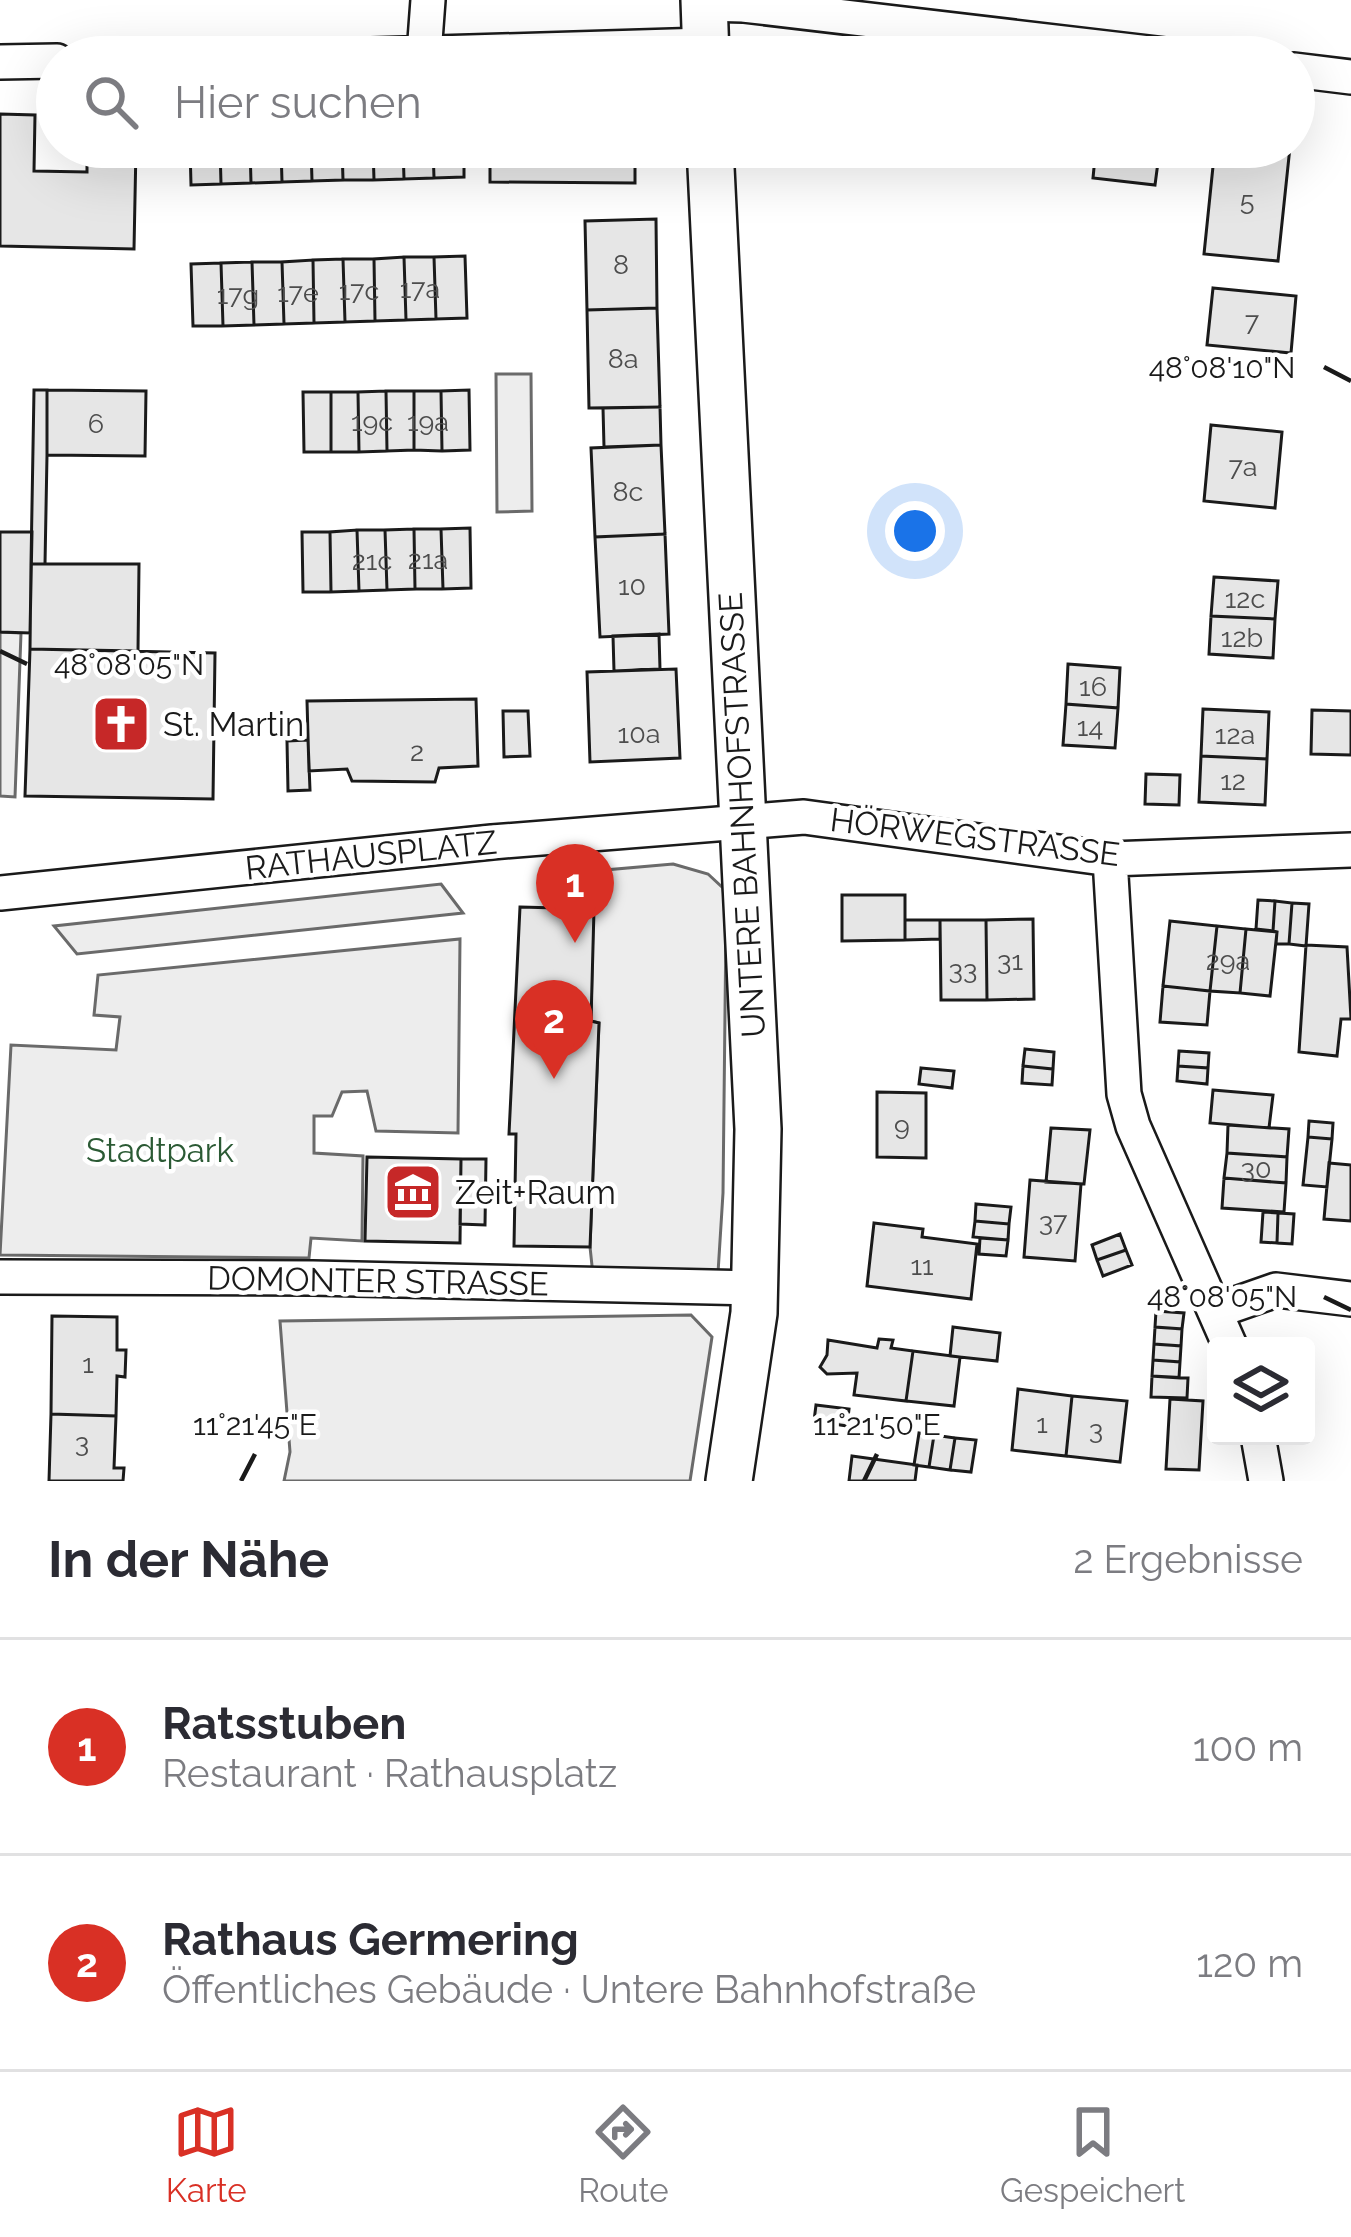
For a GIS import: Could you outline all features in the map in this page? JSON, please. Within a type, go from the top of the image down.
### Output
[{"type":"street","points":[[425,36],[428,0]]},
{"type":"street","points":[[615,36],[705,27],[743,5],[1005,36]]},
{"type":"street","points":[[0,62],[36,61]]},
{"type":"street","points":[[1315,73],[1351,77]]},
{"type":"street","name":"UNTERE BAHNHOFSTRASSE","points":[[711,168],[758,1129],[756,1288],[729,1481]]},
{"type":"street","name":"HÖRWEGSTRASSE","points":[[742,821],[826,817],[1110,860],[1351,850]]},
{"type":"street","name":"RATHAUSPLATZ","points":[[0,893],[742,821]]},
{"type":"street","points":[[1110,860],[1124,1094],[1133,1126],[1226,1337]]},
{"type":"street","name":"DOMONTER STRASSE","points":[[0,1277],[313,1277],[756,1288]]},
{"type":"street","points":[[1216,1311],[1276,1290],[1351,1298]]},
{"type":"street","points":[[1260,1445],[1266,1481]]},
{"type":"shaded area","points":[[496,374],[531,374],[532,511],[497,512]]},
{"type":"shaded area","points":[[0,632],[21,633],[15,797],[0,796]]},
{"type":"shaded area","points":[[673,864],[708,874],[723,888],[723,1193],[718,1273],[593,1275],[590,1247],[599,1023],[591,1021],[594,871]]},
{"type":"shaded area","points":[[441,884],[463,913],[77,954],[54,926]]},
{"type":"shaded area","name":"Stadtpark","points":[[460,939],[458,1133],[376,1131],[367,1091],[342,1092],[332,1116],[314,1116],[314,1153],[363,1156],[362,1241],[311,1238],[309,1258],[0,1255],[11,1045],[116,1050],[120,1017],[94,1015],[98,975]]},
{"type":"shaded area","points":[[691,1315],[712,1337],[690,1481],[284,1481],[290,1452],[280,1321]]},
{"type":"building","points":[[0,114],[35,115],[34,171],[136,168],[134,249],[0,246]]},
{"type":"building","points":[[191,168],[221,168],[221,184],[191,185]]},
{"type":"building","points":[[221,168],[251,168],[251,183],[221,184]]},
{"type":"building","points":[[251,168],[282,168],[282,182],[251,183]]},
{"type":"building","points":[[282,168],[312,168],[312,181],[282,182]]},
{"type":"building","points":[[312,168],[343,168],[343,180],[312,181]]},
{"type":"building","points":[[343,168],[374,168],[374,180],[343,180]]},
{"type":"building","points":[[374,168],[404,168],[404,179],[374,180]]},
{"type":"building","points":[[404,168],[434,168],[434,178],[404,179]]},
{"type":"building","points":[[434,168],[464,168],[464,177],[434,178]]},
{"type":"building","points":[[490,168],[635,168],[635,183],[490,182]]},
{"type":"building","points":[[1094,168],[1157,168],[1155,185],[1093,178]]},
{"type":"building","points":[[1213,168],[1288,168],[1278,261],[1204,254]]},
{"type":"building","points":[[656,219],[657,308],[587,310],[585,221]]},
{"type":"building","points":[[465,256],[467,318],[436,319],[434,257]]},
{"type":"building","points":[[404,257],[434,257],[436,319],[406,320]]},
{"type":"building","points":[[404,257],[406,320],[375,321],[374,259]]},
{"type":"building","points":[[343,259],[374,259],[375,321],[345,322]]},
{"type":"building","points":[[343,259],[345,322],[314,323],[313,260]]},
{"type":"building","points":[[313,260],[314,323],[284,324],[282,262]]},
{"type":"building","points":[[252,262],[282,262],[284,324],[254,325]]},
{"type":"building","points":[[252,262],[254,325],[223,326],[221,263]]},
{"type":"building","points":[[221,263],[223,326],[193,326],[191,264]]},
{"type":"building","points":[[1213,288],[1296,296],[1291,353],[1207,345]]},
{"type":"building","points":[[657,308],[660,407],[589,408],[587,310]]},
{"type":"building","points":[[34,390],[47,390],[45,564],[31,564]]},
{"type":"building","points":[[47,390],[146,391],[145,456],[47,455]]},
{"type":"building","points":[[469,390],[470,450],[442,451],[441,391]]},
{"type":"building","points":[[386,391],[414,391],[414,450],[387,451]]},
{"type":"building","points":[[386,391],[387,451],[359,452],[358,392]]},
{"type":"building","points":[[414,391],[441,391],[442,451],[414,450]]},
{"type":"building","points":[[303,392],[331,392],[331,452],[304,452]]},
{"type":"building","points":[[331,392],[358,392],[359,452],[331,452]]},
{"type":"building","points":[[660,407],[661,445],[604,447],[603,408]]},
{"type":"building","points":[[1211,425],[1282,432],[1275,508],[1204,501]]},
{"type":"building","points":[[661,445],[665,534],[595,537],[591,448]]},
{"type":"building","points":[[470,528],[471,588],[443,589],[441,529]]},
{"type":"building","points":[[414,529],[441,529],[443,589],[415,589]]},
{"type":"building","points":[[414,529],[415,589],[387,590],[385,530]]},
{"type":"building","points":[[357,530],[385,530],[387,590],[359,591]]},
{"type":"building","points":[[357,530],[359,591],[331,592],[330,532]]},
{"type":"building","points":[[0,532],[32,532],[30,633],[0,632]]},
{"type":"building","points":[[302,532],[330,532],[331,592],[303,592]]},
{"type":"building","points":[[665,534],[669,634],[600,637],[595,537]]},
{"type":"building","points":[[31,564],[139,564],[138,651],[30,649]]},
{"type":"building","points":[[1214,577],[1278,581],[1275,619],[1211,616]]},
{"type":"building","points":[[1211,616],[1275,619],[1273,658],[1209,654]]},
{"type":"building","points":[[659,634],[660,669],[614,671],[613,636]]},
{"type":"building","name":"St. Martin","points":[[30,649],[215,653],[213,799],[25,796]]},
{"type":"building","points":[[1068,664],[1120,668],[1118,708],[1066,704]]},
{"type":"building","points":[[676,669],[680,758],[590,762],[587,672]]},
{"type":"building","points":[[476,699],[478,766],[439,768],[435,782],[352,781],[347,769],[309,771],[307,701]]},
{"type":"building","points":[[1066,704],[1118,708],[1115,748],[1063,745]]},
{"type":"building","points":[[1203,709],[1269,712],[1267,759],[1201,756]]},
{"type":"building","points":[[1312,710],[1351,711],[1351,755],[1311,754]]},
{"type":"building","points":[[503,711],[528,711],[530,756],[504,757]]},
{"type":"building","points":[[308,740],[310,790],[288,791],[287,741]]},
{"type":"building","points":[[1201,756],[1267,759],[1265,805],[1199,802]]},
{"type":"building","points":[[1146,774],[1180,775],[1179,805],[1145,804]]},
{"type":"building","points":[[842,895],[905,895],[905,940],[842,941]]},
{"type":"building","points":[[1258,900],[1275,901],[1273,931],[1256,929]]},
{"type":"building","points":[[1275,901],[1292,903],[1289,944],[1276,944]]},
{"type":"building","points":[[1292,903],[1309,904],[1306,946],[1289,944]]},
{"type":"building","points":[[520,907],[594,909],[591,1021],[599,1023],[590,1247],[514,1246],[516,1134],[509,1134]]},
{"type":"building","points":[[1033,919],[1034,999],[987,1000],[986,920]]},
{"type":"building","points":[[905,920],[940,920],[940,939],[905,940]]},
{"type":"building","points":[[940,920],[986,920],[987,1000],[941,1000]]},
{"type":"building","points":[[1170,921],[1217,926],[1210,991],[1163,986]]},
{"type":"building","points":[[1217,926],[1246,929],[1240,993],[1210,991]]},
{"type":"building","points":[[1246,929],[1277,932],[1270,996],[1240,993]]},
{"type":"building","points":[[1306,945],[1347,947],[1351,1019],[1341,1019],[1337,1056],[1299,1052]]},
{"type":"building","points":[[1163,986],[1210,991],[1207,1025],[1160,1022]]},
{"type":"building","points":[[1025,1049],[1054,1052],[1053,1069],[1023,1066]]},
{"type":"building","points":[[1179,1051],[1209,1053],[1208,1068],[1178,1066]]},
{"type":"building","points":[[1023,1066],[1053,1069],[1052,1085],[1022,1083]]},
{"type":"building","points":[[1178,1066],[1208,1068],[1207,1084],[1177,1081]]},
{"type":"building","points":[[921,1068],[954,1071],[952,1088],[919,1084]]},
{"type":"building","points":[[1213,1090],[1273,1095],[1269,1128],[1210,1123]]},
{"type":"building","points":[[877,1092],[926,1093],[926,1158],[877,1157]]},
{"type":"building","points":[[1309,1121],[1333,1123],[1332,1139],[1308,1137]]},
{"type":"building","points":[[1228,1125],[1289,1129],[1287,1157],[1227,1153]]},
{"type":"building","points":[[1051,1128],[1090,1130],[1084,1184],[1046,1182]]},
{"type":"building","points":[[1308,1137],[1332,1139],[1327,1187],[1303,1185]]},
{"type":"building","points":[[1227,1153],[1287,1157],[1286,1183],[1224,1178]]},
{"type":"building","name":"Zeit+Raum","points":[[367,1157],[461,1159],[460,1243],[365,1241]]},
{"type":"building","points":[[461,1159],[486,1159],[485,1225],[460,1224]]},
{"type":"building","points":[[1329,1163],[1351,1165],[1351,1221],[1324,1219]]},
{"type":"building","points":[[1224,1178],[1286,1183],[1284,1212],[1222,1208]]},
{"type":"building","points":[[1030,1180],[1081,1184],[1075,1261],[1024,1257]]},
{"type":"building","points":[[976,1204],[1011,1207],[1009,1224],[975,1221]]},
{"type":"building","points":[[1263,1212],[1278,1213],[1277,1243],[1261,1242]]},
{"type":"building","points":[[1278,1213],[1294,1214],[1292,1244],[1277,1243]]},
{"type":"building","points":[[975,1221],[1009,1224],[1008,1240],[973,1237]]},
{"type":"building","points":[[874,1223],[923,1229],[922,1237],[977,1244],[971,1299],[867,1286]]},
{"type":"building","points":[[1120,1234],[1126,1250],[1097,1260],[1092,1245]]},
{"type":"building","points":[[980,1238],[1008,1240],[1006,1256],[979,1254]]},
{"type":"building","points":[[1126,1250],[1132,1265],[1103,1276],[1097,1260]]},
{"type":"building","points":[[1156,1311],[1184,1313],[1182,1329],[1155,1327]]},
{"type":"building","points":[[52,1316],[117,1317],[117,1350],[126,1350],[125,1377],[117,1376],[116,1416],[51,1414]]},
{"type":"building","points":[[953,1327],[1000,1333],[997,1361],[950,1356]]},
{"type":"building","points":[[1155,1327],[1182,1329],[1181,1346],[1154,1344]]},
{"type":"building","points":[[879,1339],[893,1340],[891,1348],[913,1351],[906,1401],[854,1395],[857,1373],[827,1374],[820,1367],[828,1340],[877,1348]]},
{"type":"building","points":[[1154,1344],[1181,1346],[1180,1362],[1153,1360]]},
{"type":"building","points":[[913,1351],[960,1357],[954,1406],[906,1401]]},
{"type":"building","points":[[1153,1360],[1180,1362],[1179,1378],[1152,1376]]},
{"type":"building","points":[[1152,1376],[1188,1378],[1187,1398],[1151,1397]]},
{"type":"building","points":[[1018,1389],[1072,1396],[1066,1456],[1012,1450]]},
{"type":"building","points":[[1072,1396],[1127,1401],[1120,1462],[1066,1456]]},
{"type":"building","points":[[1170,1399],[1203,1401],[1199,1470],[1166,1469]]},
{"type":"building","points":[[816,1405],[849,1409],[847,1426],[814,1421]]},
{"type":"building","points":[[51,1414],[116,1416],[114,1468],[124,1468],[123,1481],[49,1481]]},
{"type":"building","points":[[919,1433],[934,1435],[929,1467],[914,1465]]},
{"type":"building","points":[[934,1435],[955,1438],[950,1470],[929,1467]]},
{"type":"building","points":[[955,1438],[976,1440],[971,1472],[950,1470]]},
{"type":"building","points":[[852,1456],[917,1465],[915,1481],[849,1481]]},
{"type":"place","name":"St. Martin","points":[[121,724]]},
{"type":"place","name":"Ratsstuben","points":[[575,943]]},
{"type":"place","name":"Rathaus Germering","points":[[554,1079]]},
{"type":"place","name":"Zeit+Raum","points":[[413,1192]]}]
